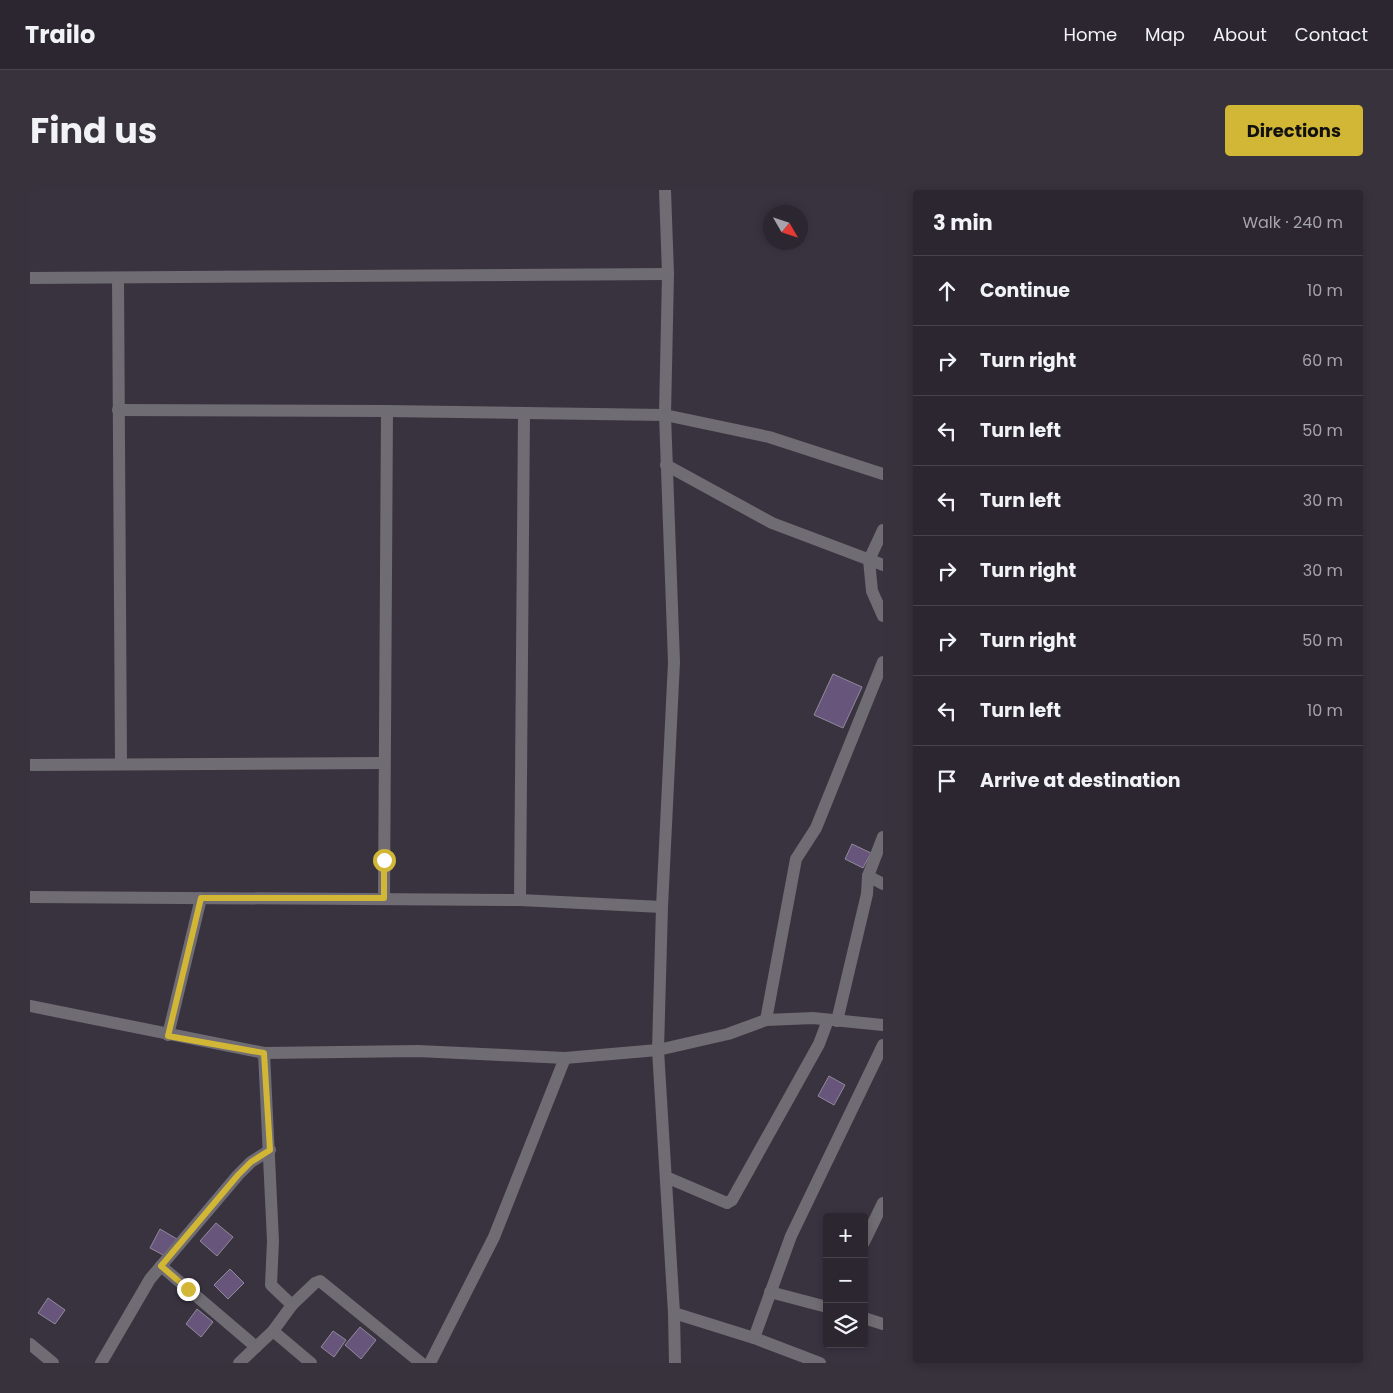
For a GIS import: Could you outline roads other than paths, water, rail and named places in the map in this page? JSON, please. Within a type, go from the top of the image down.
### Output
[{"type":"street","points":[[665,190],[668,274],[665,415],[674,662],[662,907],[658,1050],[674,1313],[675,1363]]},
{"type":"street","points":[[30,278],[668,274]]},
{"type":"street","points":[[118,278],[121,764]]},
{"type":"street","points":[[118,410],[665,415],[769,437],[883,474]]},
{"type":"street","points":[[384,898],[387,411]]},
{"type":"street","points":[[520,900],[524,414]]},
{"type":"street","points":[[666,465],[772,523],[883,565]]},
{"type":"street","points":[[883,530],[869,560],[872,592],[883,616]]},
{"type":"street","points":[[766,1020],[796,859],[816,828],[883,662]]},
{"type":"street","points":[[30,765],[384,763]]},
{"type":"street","points":[[666,1177],[727,1203],[732,1200],[832,1020],[867,894],[868,876],[883,837]]},
{"type":"street","points":[[868,876],[883,884]]},
{"type":"street","points":[[30,897],[520,900],[662,907]]},
{"type":"street","points":[[168,1036],[201,898]]},
{"type":"street","points":[[31,1010],[264,1053],[418,1051],[565,1058],[658,1050],[728,1034],[766,1020],[832,1020],[883,1025]]},
{"type":"street","points":[[754,1338],[790,1236],[883,1045]]},
{"type":"street","points":[[264,1053],[273,1241],[271,1285],[292,1305]]},
{"type":"street","points":[[430,1363],[494,1237],[565,1058]]},
{"type":"street","points":[[102,1363],[143,1290],[161,1266],[238,1175],[251,1162],[270,1150]]},
{"type":"street","points":[[868,1234],[883,1203]]},
{"type":"street","points":[[161,1266],[256,1347]]},
{"type":"street","points":[[239,1363],[273,1331],[292,1305],[315,1283],[324,1283],[421,1363]]},
{"type":"street","points":[[770,1292],[823,1306]]},
{"type":"street","points":[[674,1313],[754,1338],[820,1363]]},
{"type":"street","points":[[868,1319],[883,1324]]},
{"type":"street","points":[[273,1331],[312,1363]]},
{"type":"street","points":[[30,1344],[53,1363]]}]
